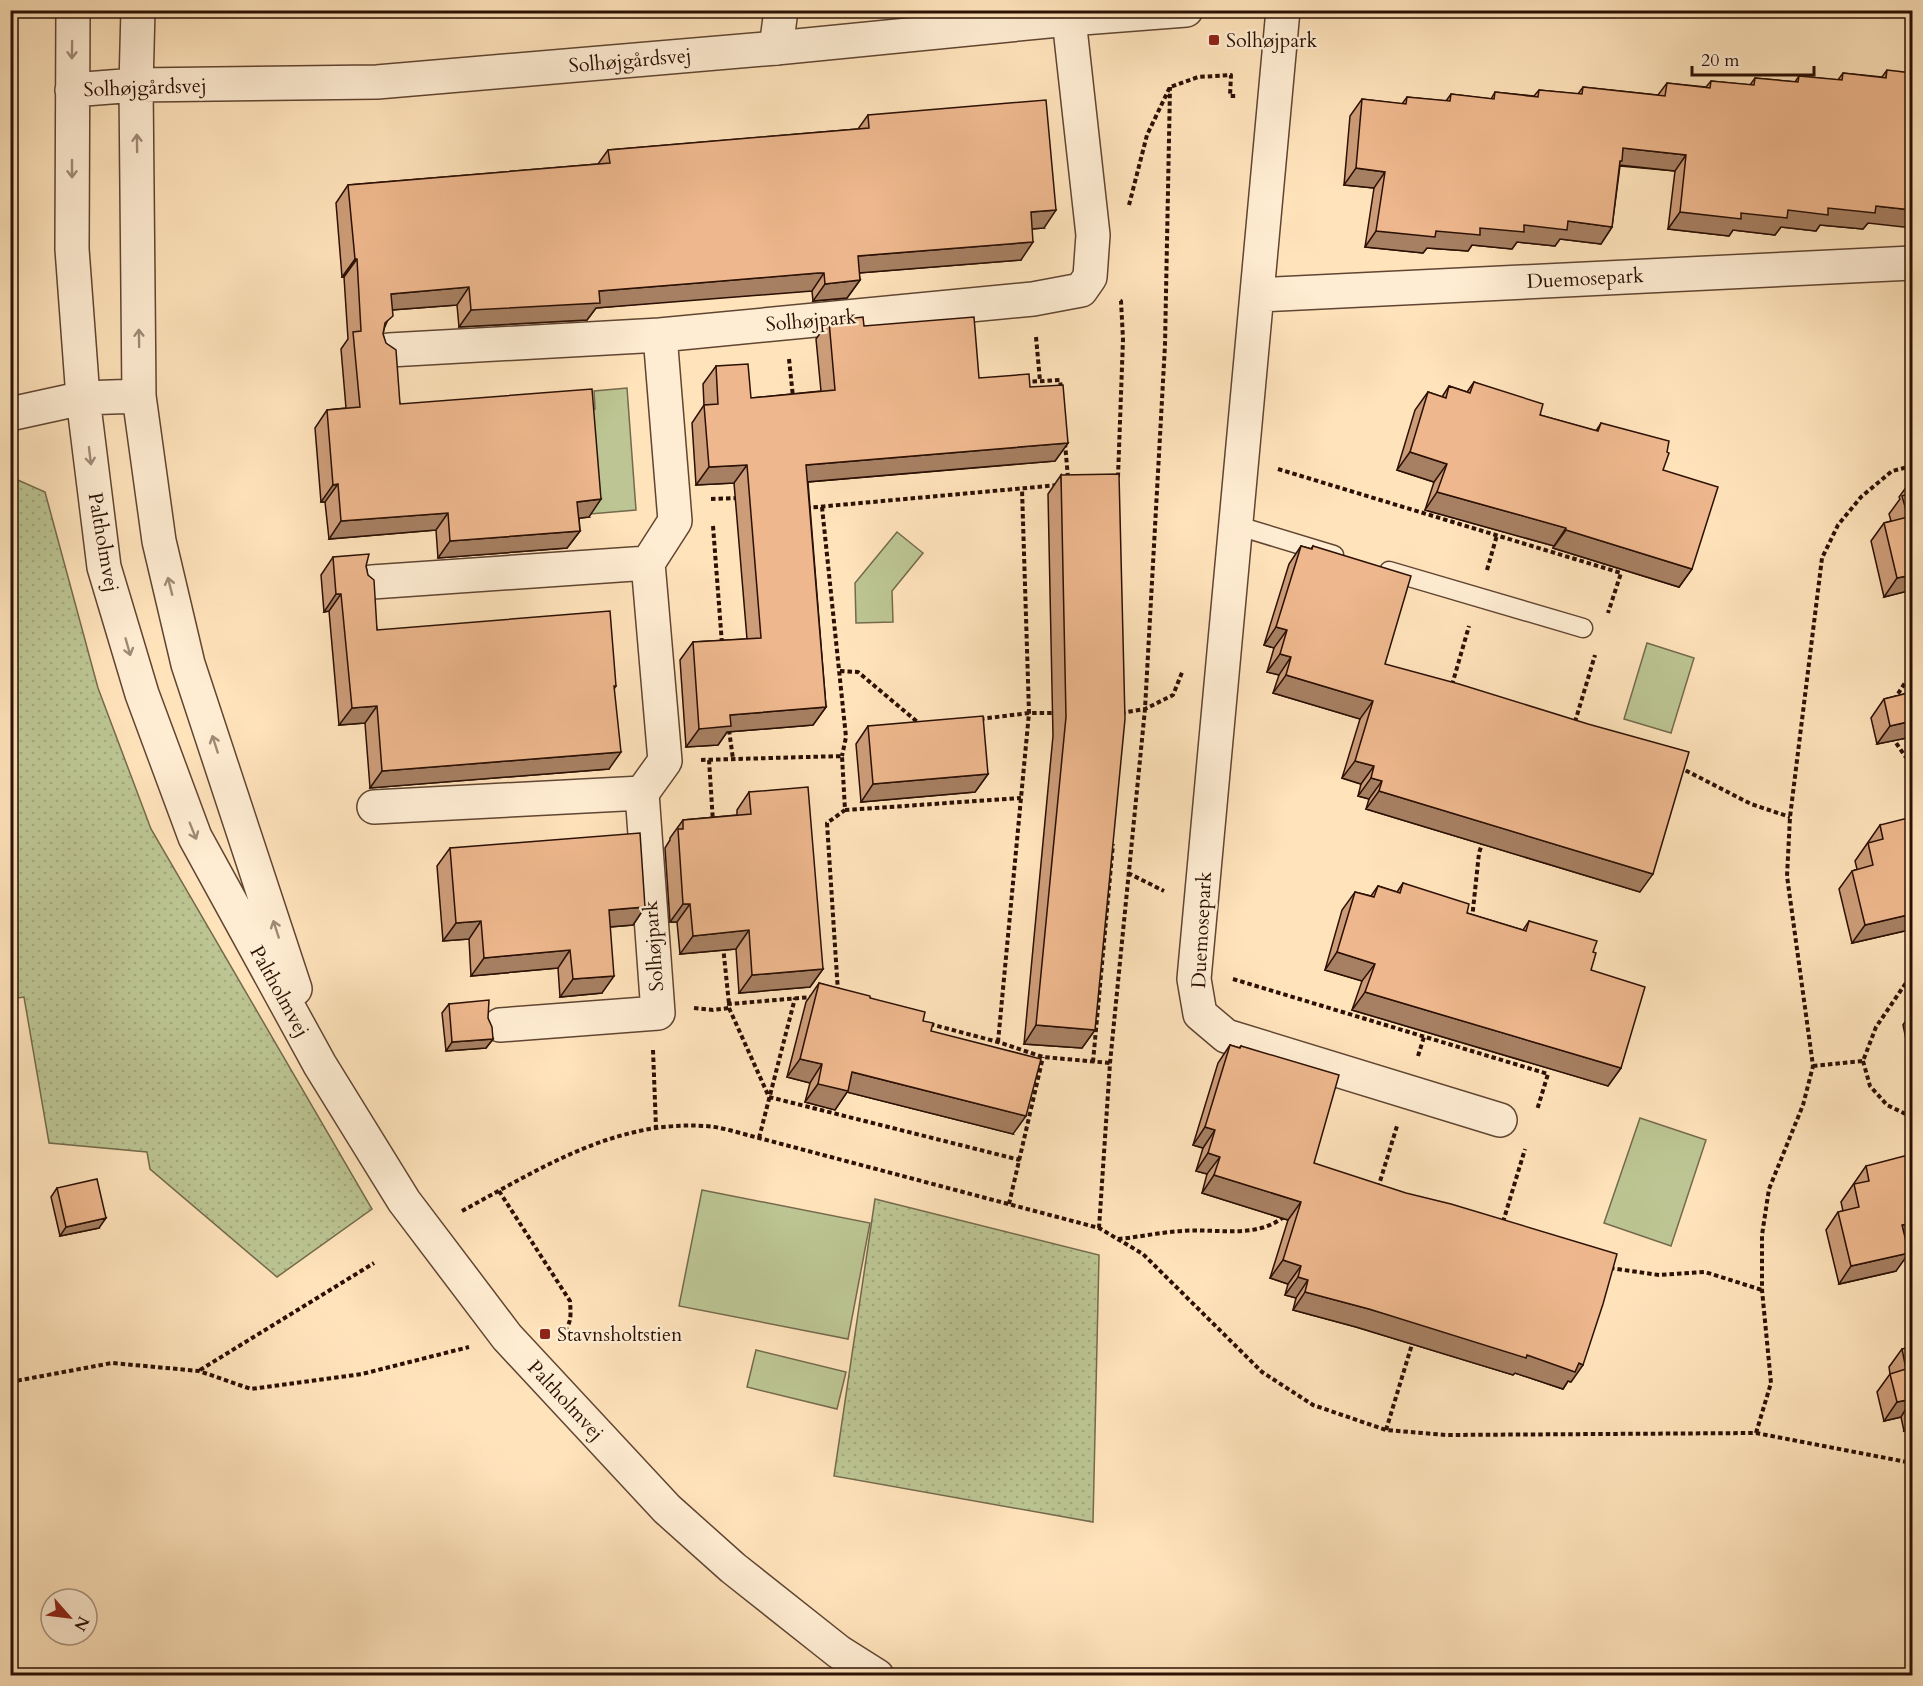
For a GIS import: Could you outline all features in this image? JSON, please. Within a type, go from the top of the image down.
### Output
[{"type":"street","name":"Paltholmvej","points":[[73,10],[72,249],[83,398],[105,567],[142,694],[195,837],[320,1065],[404,1201],[507,1337],[667,1509],[750,1582],[839,1652],[878,1676]]},
{"type":"street","name":"Paltholmvej","points":[[138,10],[136,85],[139,396],[159,542],[189,664],[320,1065]]},
{"type":"street","points":[[776,48],[781,10]]},
{"type":"street","name":"Solhøjgårdsvej","points":[[72,90],[136,85],[376,82],[1186,10]]},
{"type":"street","name":"Duemosepark","points":[[1283,10],[1194,979],[1200,1014],[1226,1036],[1500,1120]]},
{"type":"street","points":[[1069,19],[1093,235],[1090,277]]},
{"type":"street","name":"Duemosepark","points":[[1257,295],[1912,263]]},
{"type":"street","name":"Solhøjpark","points":[[389,350],[660,335],[1033,299],[1081,290],[1090,277]]},
{"type":"street","points":[[374,807],[642,793],[665,761],[648,563],[675,521],[660,335]]},
{"type":"street","points":[[10,414],[83,398],[139,396]]},
{"type":"street","points":[[372,582],[648,563]]},
{"type":"street","name":"Solhøjpark","points":[[500,1025],[658,1013],[642,793]]},
{"type":"lane","points":[[1235,525],[1355,561]]},
{"type":"lane","points":[[1377,567],[1583,628]]},
{"type":"path","points":[[1093,235],[1122,232],[1147,135],[1170,87],[1198,77],[1231,75],[1230,96],[1242,96]]},
{"type":"path","points":[[1099,1228],[1110,1064],[1145,709],[1165,345],[1170,87]]},
{"type":"path","points":[[1090,277],[1121,301],[1123,339],[1117,486]]},
{"type":"path","points":[[1033,299],[1040,381]]},
{"type":"path","points":[[1017,383],[1060,380],[1061,391]]},
{"type":"path","points":[[801,509],[1069,484],[1065,438]]},
{"type":"path","points":[[1242,458],[1620,573],[1607,617]]},
{"type":"path","points":[[1756,1433],[1771,1383],[1762,1290],[1761,1234],[1769,1189],[1803,1105],[1813,1066],[1787,876],[1790,817],[1822,558],[1838,525],[1861,497],[1892,471],[1912,466]]},
{"type":"path","points":[[998,1042],[1029,713],[1022,489]]},
{"type":"path","points":[[713,498],[740,498]]},
{"type":"path","points":[[822,507],[846,737],[842,756],[845,810]]},
{"type":"path","points":[[713,528],[723,653]]},
{"type":"path","points":[[1574,724],[1596,650]]},
{"type":"path","points":[[840,671],[858,672],[922,725],[914,726]]},
{"type":"path","points":[[1892,703],[1912,672]]},
{"type":"path","points":[[1122,723],[1123,702]]},
{"type":"path","points":[[1111,713],[1145,709]]},
{"type":"path","points":[[969,720],[1029,713],[1064,713]]},
{"type":"path","points":[[728,720],[733,759]]},
{"type":"path","points":[[1892,737],[1912,762]]},
{"type":"path","points":[[665,761],[842,756]]},
{"type":"path","points":[[709,760],[714,823]]},
{"type":"path","points":[[1670,765],[1681,768],[1751,804],[1790,817]]},
{"type":"path","points":[[839,1000],[827,823],[845,810],[1021,798]]},
{"type":"path","points":[[1472,920],[1479,853],[1486,831]]},
{"type":"path","points":[[1093,1062],[1113,842]]},
{"type":"path","points":[[722,936],[729,1006],[768,1097]]},
{"type":"path","points":[[1912,974],[1876,1028],[1863,1061],[1870,1086],[1887,1105],[1912,1117]]},
{"type":"path","points":[[713,1010],[729,1006],[815,997]]},
{"type":"path","points":[[759,1138],[795,998]]},
{"type":"path","points":[[930,1024],[1043,1057],[1110,1064]]},
{"type":"path","points":[[1435,1040],[1438,1029]]},
{"type":"path","points":[[653,1049],[656,1128]]},
{"type":"path","points":[[1009,1204],[1043,1057]]},
{"type":"path","points":[[1813,1066],[1863,1061]]},
{"type":"path","points":[[768,1097],[1020,1160]]},
{"type":"path","points":[[462,1211],[555,1160],[602,1140],[656,1128],[706,1126],[1099,1228],[1143,1254],[1262,1372],[1313,1405],[1386,1430],[1446,1435],[1756,1433],[1912,1463]]},
{"type":"path","points":[[499,1191],[570,1300]]},
{"type":"path","points":[[1118,1239],[1183,1231],[1248,1232],[1280,1220],[1290,1212]]},
{"type":"path","points":[[199,1371],[374,1263]]},
{"type":"path","points":[[1608,1268],[1659,1275],[1705,1272],[1762,1290]]},
{"type":"path","points":[[1386,1430],[1416,1330]]},
{"type":"path","points":[[10,1382],[112,1363],[199,1371],[250,1389],[362,1374],[507,1337]]},
{"type":"green space","points":[[627,388],[636,510],[590,514],[583,410],[595,409],[594,391]]},
{"type":"green space","points":[[11,477],[45,492],[98,688],[151,829],[372,1209],[277,1277],[150,1169],[147,1152],[49,1143],[24,997],[11,999]]},
{"type":"green space","points":[[897,532],[923,553],[892,591],[893,622],[856,623],[855,583]]},
{"type":"green space","points":[[1647,643],[1694,658],[1671,733],[1624,719]]},
{"type":"green space","points":[[1640,1118],[1706,1140],[1671,1246],[1604,1223]]},
{"type":"green space","points":[[702,1190],[870,1223],[848,1339],[679,1306]]},
{"type":"green space","points":[[875,1199],[1099,1255],[1093,1522],[834,1476]]},
{"type":"green space","points":[[756,1350],[846,1372],[837,1409],[747,1387]]},
{"type":"building","points":[[1887,70],[1912,73],[1912,210],[1876,206],[1875,213],[1828,208],[1828,215],[1788,210],[1787,218],[1741,213],[1741,219],[1680,212],[1686,155],[1623,148],[1612,227],[1568,221],[1567,230],[1524,225],[1524,232],[1480,228],[1480,235],[1436,231],[1435,237],[1376,231],[1385,172],[1356,168],[1362,99],[1406,104],[1407,97],[1450,101],[1451,94],[1494,99],[1495,92],[1538,97],[1539,90],[1582,94],[1583,87],[1665,96],[1667,83],[1710,88],[1711,81],[1754,85],[1755,78],[1798,82],[1799,76],[1842,80],[1843,73],[1886,78]]},
{"type":"building","points":[[1046,100],[1056,210],[1031,212],[1033,242],[858,256],[860,280],[825,284],[824,273],[818,273],[599,291],[600,303],[471,310],[469,287],[391,294],[393,316],[385,323],[383,334],[386,343],[396,350],[400,404],[592,389],[601,499],[577,502],[580,531],[450,541],[448,513],[341,521],[338,484],[333,485],[327,410],[360,407],[353,332],[361,331],[357,259],[355,259],[348,185],[610,163],[608,150],[869,128],[868,115]]},
{"type":"building","points":[[863,317],[864,326],[974,317],[979,378],[1029,374],[1030,387],[1063,385],[1068,443],[806,465],[826,707],[730,715],[731,726],[699,729],[693,642],[761,638],[747,465],[709,467],[704,405],[718,404],[716,366],[748,364],[751,398],[835,390],[829,321]]},
{"type":"building","points":[[1474,382],[1543,404],[1540,415],[1598,431],[1601,423],[1669,441],[1667,452],[1669,453],[1663,470],[1718,487],[1692,569],[1566,530],[1566,528],[1437,492],[1447,464],[1410,452],[1428,392],[1446,398],[1449,386],[1470,393]]},
{"type":"building","points":[[1119,474],[1125,719],[1095,1030],[1036,1025],[1066,717],[1061,475]]},
{"type":"building","points":[[1912,493],[1912,575],[1897,578],[1884,523],[1908,517],[1902,496]]},
{"type":"building","points":[[1301,546],[1312,549],[1313,546],[1411,576],[1385,664],[1689,752],[1653,874],[1379,791],[1382,781],[1371,778],[1374,766],[1355,761],[1373,701],[1286,675],[1291,657],[1280,654],[1287,630],[1276,627]]},
{"type":"building","points":[[369,554],[366,566],[368,575],[374,580],[377,630],[610,611],[616,686],[614,686],[621,752],[382,771],[377,706],[352,708],[341,594],[336,594],[333,557]]},
{"type":"building","points":[[1912,692],[1912,721],[1890,726],[1884,699]]},
{"type":"building","points":[[983,716],[988,774],[873,784],[868,726]]},
{"type":"building","points":[[808,787],[823,969],[752,975],[749,930],[693,936],[690,904],[683,904],[678,829],[683,829],[683,820],[751,814],[749,792]]},
{"type":"building","points":[[1912,817],[1912,914],[1865,925],[1852,871],[1873,865],[1868,843],[1883,839],[1880,825]]},
{"type":"building","points":[[640,833],[645,907],[609,910],[614,976],[573,979],[570,950],[484,958],[481,921],[456,923],[450,848]]},
{"type":"building","points":[[1403,883],[1469,904],[1467,913],[1526,931],[1529,921],[1597,941],[1591,970],[1645,987],[1621,1068],[1365,992],[1375,964],[1337,952],[1355,892],[1374,897],[1378,886],[1400,893]]},
{"type":"building","points":[[819,983],[925,1012],[923,1021],[933,1023],[931,1031],[1041,1059],[1026,1116],[852,1072],[848,1091],[818,1084],[822,1064],[800,1059]]},
{"type":"building","points":[[489,1000],[488,1018],[492,1027],[493,1039],[452,1042],[449,1004]]},
{"type":"building","points":[[1230,1045],[1240,1048],[1241,1046],[1339,1075],[1314,1163],[1406,1193],[1451,1204],[1617,1254],[1583,1365],[1579,1363],[1575,1372],[1527,1355],[1526,1358],[1369,1309],[1305,1292],[1308,1280],[1298,1277],[1301,1266],[1283,1260],[1301,1202],[1214,1175],[1220,1157],[1208,1153],[1215,1130],[1205,1127]]},
{"type":"building","points":[[1912,1154],[1912,1223],[1902,1225],[1909,1253],[1851,1266],[1838,1212],[1859,1207],[1854,1184],[1869,1181],[1866,1166]]},
{"type":"building","points":[[97,1179],[106,1218],[66,1227],[57,1188]]},
{"type":"building","points":[[1912,1347],[1912,1399],[1897,1402],[1890,1374],[1906,1369],[1902,1349]]},
{"type":"place","name":"Solhøjpark","points":[[1214,40]]},
{"type":"place","name":"Stavnsholtstien","points":[[545,1334]]}]
